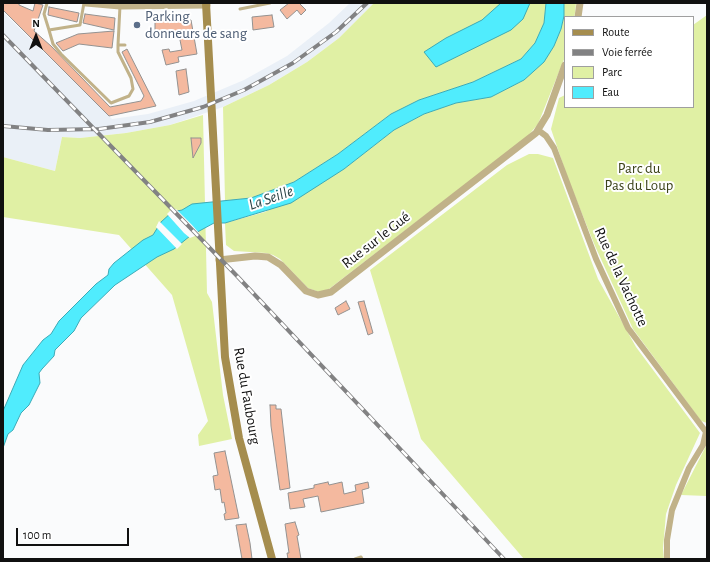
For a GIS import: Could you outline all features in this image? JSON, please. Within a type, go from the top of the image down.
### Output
[{"type":"main road","name":"Rue du Faubourg","points":[[207,4],[223,341],[231,397],[240,442],[272,559]]},
{"type":"street","points":[[85,3],[120,6],[207,4]]},
{"type":"street","points":[[578,16],[580,3]]},
{"type":"street","name":"Rue sur le Gué","points":[[218,260],[255,256],[268,257],[281,265],[306,291],[318,295],[328,293],[342,284],[490,167],[524,143],[538,130],[547,115],[564,68]]},
{"type":"street","name":"Rue de la Vachotte","points":[[538,130],[546,136],[554,148],[596,259],[628,328],[705,428],[706,437],[689,468],[672,510],[667,540],[667,559]]},
{"type":"lane","points":[[47,3],[44,14],[53,44],[61,54],[111,103],[129,96],[133,89],[131,78],[118,52],[120,6]]},
{"type":"lane","points":[[49,30],[80,25],[85,3]]},
{"type":"lane","points":[[240,9],[270,3]]},
{"type":"lane","points":[[118,45],[125,45]]},
{"type":"lane","points":[[355,559],[361,557],[362,559]]},
{"type":"shaded area","points":[[350,3],[374,3],[339,38],[307,62],[269,85],[223,107],[170,125],[126,133],[80,138],[62,137],[55,171],[3,157],[3,12],[112,119],[148,114],[194,101],[244,80],[287,56],[329,23]]},
{"type":"green space","points":[[374,3],[546,3],[544,23],[535,43],[521,59],[473,82],[419,100],[391,114],[338,154],[294,182],[251,198],[225,201],[223,107],[269,85],[307,62],[339,38]]},
{"type":"green space","points":[[564,3],[576,3],[574,16],[564,16]]},
{"type":"green space","name":"Parc du Pas du Loup","points":[[707,15],[707,423],[701,421],[633,329],[595,246],[568,179],[551,129],[559,98],[564,96],[564,108],[694,108],[694,24]]},
{"type":"green space","points":[[564,16],[564,59],[538,124],[527,137],[329,289],[319,292],[308,288],[280,259],[273,255],[266,253],[234,251],[226,245],[225,223],[265,212],[344,169],[394,130],[424,114],[456,103],[491,97],[524,80],[554,46],[561,29]]},
{"type":"green space","points":[[203,115],[207,293],[212,302],[223,395],[232,439],[199,446],[198,435],[208,421],[172,295],[119,235],[3,217],[3,157],[55,171],[62,137],[80,138],[126,133],[170,125]]},
{"type":"green space","points":[[529,154],[538,154],[553,158],[598,279],[636,347],[700,433],[676,485],[666,514],[663,548],[664,559],[524,559],[421,439],[370,270],[507,165]]},
{"type":"green space","points":[[707,444],[707,496],[681,495]]},
{"type":"water","points":[[501,3],[530,3],[523,19],[511,30],[436,67],[424,52],[446,38],[482,20]]},
{"type":"water","name":"La Seille","points":[[546,3],[564,3],[564,16],[561,29],[554,46],[544,62],[524,80],[491,97],[456,103],[424,114],[394,130],[344,169],[291,203],[225,223],[214,223],[190,236],[174,249],[157,257],[115,285],[81,318],[74,331],[55,350],[54,356],[39,373],[40,383],[29,405],[21,413],[13,430],[8,434],[3,448],[3,411],[23,365],[43,340],[51,334],[59,321],[96,284],[108,275],[109,269],[114,263],[143,240],[153,235],[161,222],[172,212],[182,210],[192,204],[251,198],[294,182],[338,154],[391,114],[419,100],[473,82],[521,59],[535,43],[544,23]]},
{"type":"pier","points":[[176,209],[200,234],[190,238],[184,233],[167,214],[171,210]]},
{"type":"pier","points":[[159,221],[182,244],[177,249],[156,227]]},
{"type":"building","points":[[3,3],[19,3],[19,5],[33,11],[35,3],[43,5],[34,31],[51,46],[110,107],[141,101],[144,96],[122,52],[127,49],[156,106],[109,116],[3,10]]},
{"type":"building","points":[[289,3],[299,3],[306,10],[301,15],[297,10],[287,19],[280,10]]},
{"type":"building","points":[[49,7],[79,13],[77,22],[48,15]]},
{"type":"building","points":[[85,14],[115,18],[114,30],[83,23]]},
{"type":"building","points":[[272,15],[274,27],[253,30],[252,17]]},
{"type":"building","points":[[186,18],[186,21],[191,20],[197,54],[178,57],[179,62],[166,65],[162,50],[169,49],[170,52],[182,50],[179,35],[174,36],[174,32],[155,32],[155,21],[179,20]]},
{"type":"building","points":[[114,31],[112,48],[79,44],[63,51],[56,43],[78,34]]},
{"type":"building","points":[[186,69],[189,92],[179,95],[176,71]]},
{"type":"building","points":[[191,138],[201,138],[201,143],[193,158]]},
{"type":"building","points":[[346,301],[350,309],[338,315],[335,308]]},
{"type":"building","points":[[364,301],[373,333],[368,335],[358,302]]},
{"type":"building","points":[[270,405],[276,405],[276,409],[281,409],[290,488],[280,490],[271,426]]},
{"type":"building","points":[[225,451],[239,518],[225,520],[224,514],[226,513],[224,502],[222,503],[220,489],[215,490],[213,476],[218,475],[214,453]]},
{"type":"building","points":[[328,482],[329,485],[342,482],[344,494],[356,491],[355,485],[368,482],[369,488],[362,490],[364,503],[321,512],[318,496],[303,499],[305,507],[290,509],[288,493],[314,488],[314,485]]},
{"type":"building","points":[[295,522],[299,535],[297,536],[301,559],[288,559],[287,553],[289,553],[285,524]]},
{"type":"building","points":[[246,524],[252,559],[242,559],[236,525]]},
{"type":"railway","points":[[3,126],[48,130],[99,129],[150,122],[203,107],[244,90],[293,63],[336,32],[367,3]]},
{"type":"railway","points":[[3,35],[237,276],[504,559]]},
{"type":"place","name":"Parking donneurs de sang","points":[[137,25]]}]
